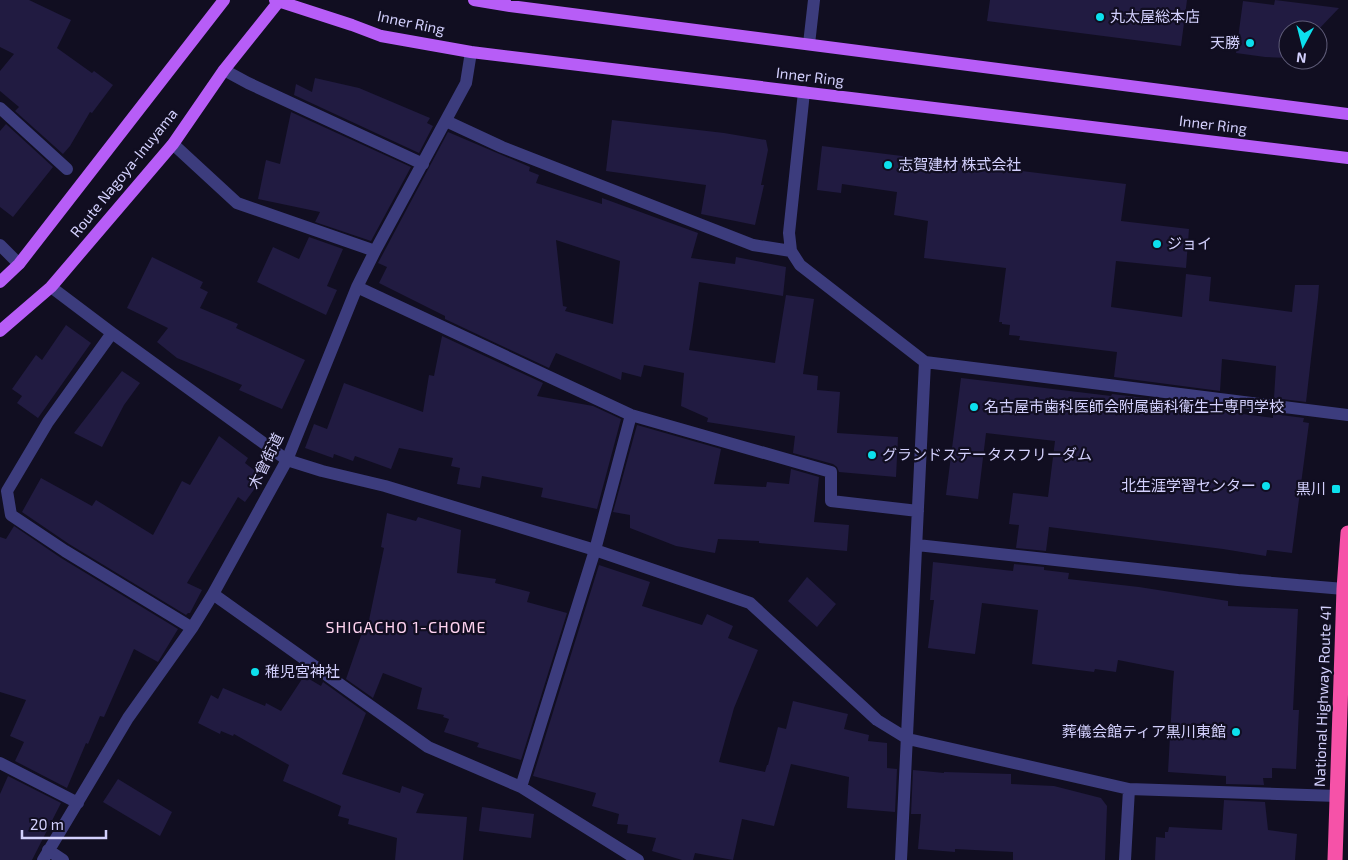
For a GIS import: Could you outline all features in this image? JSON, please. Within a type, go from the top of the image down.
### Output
[{"type":"highway","name":"National Highway Route 41","points":[[1335,860],[1344,589],[1348,533]]},
{"type":"main road","name":"Route Nagoya-Inuyama","points":[[0,282],[19,264],[224,0]]},
{"type":"main road","name":"Inner Ring","points":[[474,0],[510,3],[1348,114]]},
{"type":"main road","name":"Route Nagoya-Inuyama","points":[[0,331],[51,287],[173,144],[224,70],[278,1]]},
{"type":"main road","name":"Inner Ring","points":[[278,1],[381,36],[471,52],[1348,158]]},
{"type":"street","points":[[809,44],[814,0]]},
{"type":"street","name":"木曾街道","points":[[45,855],[128,718],[192,628],[213,594],[287,460],[357,287],[466,83],[471,52]]},
{"type":"street","points":[[224,70],[248,83],[423,164]]},
{"type":"street","points":[[804,92],[789,233],[791,250],[800,265],[925,362],[1348,415]]},
{"type":"street","points":[[0,108],[67,168]]},
{"type":"street","points":[[446,121],[502,147],[753,245],[791,250]]},
{"type":"street","points":[[173,144],[237,202],[375,251]]},
{"type":"street","points":[[0,245],[19,264]]},
{"type":"street","points":[[51,287],[287,460],[322,471],[385,486],[594,550],[750,603],[877,720],[908,739],[1129,789],[1337,796]]},
{"type":"street","points":[[357,287],[631,414],[831,472],[831,501],[918,511]]},
{"type":"street","points":[[112,333],[48,422],[7,491],[11,515],[65,551],[192,628]]},
{"type":"street","points":[[901,860],[925,362]]},
{"type":"street","points":[[522,787],[594,550],[631,414]]},
{"type":"street","points":[[916,545],[1238,580],[1344,589]]},
{"type":"street","points":[[213,594],[428,747],[522,787],[638,860]]},
{"type":"street","points":[[0,762],[78,803]]},
{"type":"street","points":[[1125,860],[1129,789]]},
{"type":"street","points":[[45,855],[64,860]]},
{"type":"building","points":[[0,0],[29,0],[71,20],[57,48],[92,73],[94,71],[113,85],[92,113],[90,112],[70,146],[63,154],[15,111],[19,107],[0,91],[0,71],[14,54],[0,47]]},
{"type":"building","points":[[990,0],[1187,0],[1181,46],[987,21]]},
{"type":"building","points":[[1275,0],[1339,8],[1328,20],[1278,20],[1278,58],[1236,53],[1243,1],[1274,5]]},
{"type":"building","points":[[315,78],[359,88],[430,118],[427,123],[433,126],[419,153],[294,95],[296,84],[312,92]]},
{"type":"building","points":[[291,112],[411,167],[371,241],[315,222],[320,212],[258,199],[266,160],[280,164]]},
{"type":"building","points":[[612,120],[724,133],[766,140],[768,150],[761,185],[764,185],[755,225],[701,214],[706,185],[606,171]]},
{"type":"building","points":[[6,124],[53,167],[13,217],[0,207],[0,131]]},
{"type":"building","points":[[448,132],[530,167],[529,171],[539,175],[536,183],[602,204],[602,198],[698,233],[691,258],[735,264],[736,257],[786,267],[783,296],[699,282],[689,350],[775,363],[786,295],[814,299],[803,374],[818,376],[817,390],[840,392],[837,433],[898,437],[896,477],[839,472],[833,464],[793,453],[795,436],[707,422],[708,418],[681,406],[684,373],[644,365],[641,377],[622,372],[621,380],[556,353],[549,368],[445,319],[445,316],[379,283],[387,267],[378,263]],"holes":[[[556,240],[620,261],[613,324],[565,311],[567,307],[563,306]]]},
{"type":"building","points":[[822,146],[1126,184],[1121,221],[1189,229],[1186,268],[1116,261],[1111,307],[1182,317],[1186,274],[1211,277],[1209,301],[1292,312],[1295,285],[1319,285],[1306,402],[1274,398],[1276,366],[1222,359],[1220,391],[1114,377],[1117,352],[1019,340],[1020,336],[1009,335],[1010,325],[999,322],[1006,268],[924,258],[928,221],[894,215],[897,192],[842,184],[841,193],[817,190]]},
{"type":"building","points":[[309,237],[343,249],[327,286],[337,290],[326,315],[257,282],[273,247],[299,259]]},
{"type":"building","points":[[152,257],[203,282],[200,288],[208,292],[200,308],[238,324],[236,328],[305,360],[282,409],[239,390],[242,385],[177,358],[157,342],[168,328],[127,308]]},
{"type":"building","points":[[66,325],[91,343],[38,418],[17,403],[22,396],[12,389],[36,355],[42,360]]},
{"type":"building","points":[[442,336],[543,383],[537,396],[593,406],[621,419],[597,509],[541,497],[543,488],[482,476],[480,488],[457,484],[460,468],[451,466],[453,458],[399,448],[391,469],[355,456],[353,461],[334,454],[333,458],[305,448],[314,424],[327,429],[344,383],[423,412],[429,375],[434,376]]},
{"type":"building","points":[[122,371],[140,383],[124,405],[102,447],[74,433]]},
{"type":"building","points":[[961,378],[1219,407],[1219,411],[1273,418],[1273,414],[1304,418],[1303,422],[1309,423],[1292,553],[1267,550],[1266,556],[1049,527],[1046,551],[1016,548],[1019,525],[1009,524],[1013,493],[1048,497],[1055,441],[986,433],[978,499],[946,495]]},
{"type":"building","points":[[637,425],[721,449],[714,484],[766,487],[767,482],[789,484],[791,469],[819,477],[814,522],[849,525],[847,551],[759,543],[759,541],[718,539],[715,553],[676,546],[630,528],[630,515],[613,512]]},
{"type":"building","points":[[219,436],[248,458],[245,463],[263,477],[245,502],[238,497],[187,583],[202,590],[190,613],[186,615],[69,544],[22,512],[41,478],[92,506],[96,500],[153,535],[182,481],[190,485]]},
{"type":"building","points":[[387,513],[416,521],[418,517],[461,530],[457,573],[496,579],[495,583],[530,592],[527,602],[567,613],[521,760],[477,747],[479,743],[444,732],[449,719],[443,717],[444,715],[417,709],[422,688],[383,673],[373,698],[346,679],[365,624],[368,625],[384,548],[381,547]]},
{"type":"building","points":[[14,526],[61,558],[178,629],[158,662],[134,649],[104,717],[100,716],[67,788],[15,761],[24,742],[10,736],[26,700],[0,692],[0,537],[6,539]]},
{"type":"building","points":[[933,562],[1013,571],[1014,564],[1044,567],[1044,570],[1069,573],[1068,579],[1139,587],[1228,601],[1228,606],[1298,609],[1293,710],[1299,710],[1296,769],[1272,768],[1272,778],[1263,778],[1264,785],[1226,784],[1226,776],[1168,772],[1174,671],[1118,660],[1116,672],[1095,669],[1094,672],[1032,664],[1038,610],[982,603],[975,654],[928,648],[934,600],[930,600]]},
{"type":"building","points":[[599,565],[650,582],[642,606],[702,625],[707,614],[733,626],[728,638],[758,650],[734,708],[719,762],[765,772],[778,727],[786,729],[793,701],[848,714],[844,729],[869,735],[868,741],[887,743],[887,768],[897,769],[895,812],[847,808],[849,777],[791,764],[774,826],[742,819],[733,860],[695,853],[693,860],[682,860],[652,851],[656,838],[627,833],[628,825],[617,824],[619,814],[592,806],[596,793],[533,776]]},
{"type":"building","points":[[807,577],[836,604],[817,627],[788,601]]},
{"type":"building","points":[[304,676],[321,686],[323,682],[366,713],[342,774],[400,793],[402,786],[424,794],[416,813],[467,817],[463,860],[395,860],[397,838],[348,824],[349,819],[338,816],[341,806],[283,781],[289,765],[234,734],[233,736],[221,731],[220,734],[198,723],[211,695],[218,699],[223,688],[265,706],[266,703],[281,711]]},
{"type":"building","points":[[913,770],[944,773],[1011,774],[1011,784],[1054,786],[1101,798],[1107,806],[1105,860],[1013,860],[1013,852],[955,849],[955,852],[918,849],[921,814],[911,814]]},
{"type":"building","points":[[8,776],[61,803],[32,860],[0,860],[0,794]]},
{"type":"building","points":[[118,779],[172,812],[160,836],[103,802]]},
{"type":"building","points":[[1224,800],[1265,802],[1268,830],[1297,834],[1295,860],[1155,860],[1156,837],[1165,838],[1165,832],[1168,832],[1169,827],[1222,830]]},
{"type":"building","points":[[482,807],[534,814],[531,838],[479,831]]},
{"type":"place","name":"丸太屋総本店","points":[[1100,17]]},
{"type":"place","name":"天勝","points":[[1250,43]]},
{"type":"place","name":"志賀建材 株式会社","points":[[888,165]]},
{"type":"place","name":"ジョイ","points":[[1157,244]]},
{"type":"place","name":"名古屋市歯科医師会附属歯科衛生士専門学校","points":[[974,407]]},
{"type":"place","name":"グランドステータスフリーダム","points":[[872,455]]},
{"type":"place","name":"北生涯学習センター","points":[[1266,486]]},
{"type":"place","name":"黒川","points":[[1336,489]]},
{"type":"place","name":"稚児宮神社","points":[[255,672]]},
{"type":"place","name":"葬儀会館ティア黒川東館","points":[[1236,732]]},
{"type":"district","name":"SHIGACHO 1-CHOME","points":[[406,627]]}]
